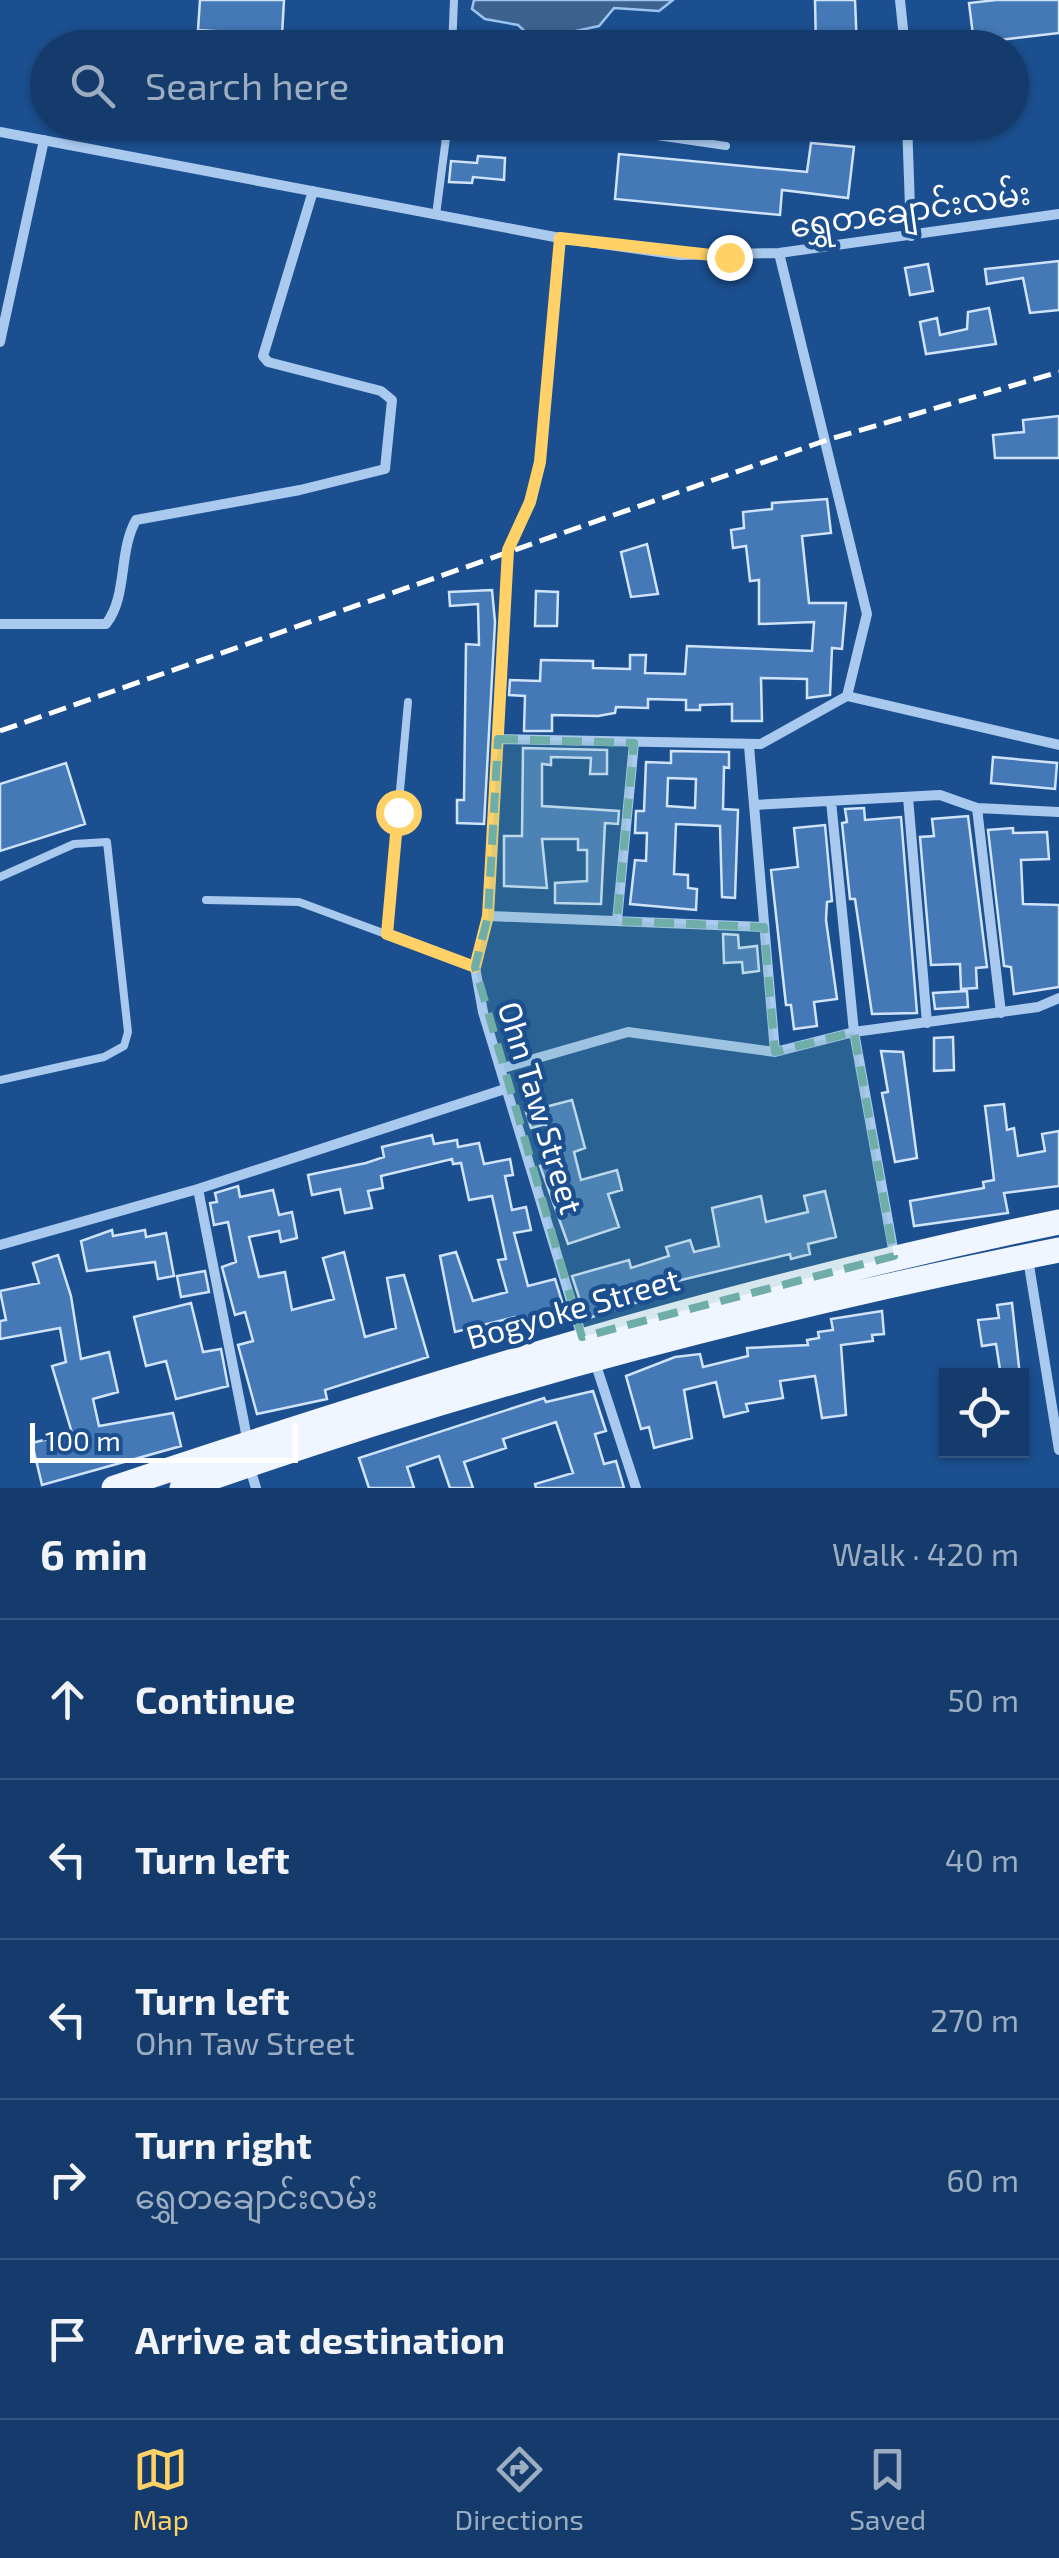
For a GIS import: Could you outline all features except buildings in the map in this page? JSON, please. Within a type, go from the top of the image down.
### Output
[{"type":"main road","name":"Bogyoke Street","points":[[182,1488],[588,1348],[894,1256],[1059,1222]]},
{"type":"main road","name":"Bogyoke Street","points":[[588,1348],[1059,1250]]},
{"type":"main road","name":"Bogyoke Street","points":[[114,1488],[251,1465]]},
{"type":"street","points":[[900,0],[903,30]]},
{"type":"street","name":"ရွှေတချောင်းလမ်း","points":[[0,132],[30,137]]},
{"type":"street","points":[[0,342],[44,140]]},
{"type":"street","name":"ရွှေတချောင်းလမ်း","points":[[44,140],[560,238],[680,255],[779,254],[1059,214]]},
{"type":"street","points":[[908,140],[911,236]]},
{"type":"street","points":[[0,624],[106,624],[115,612],[126,539],[136,520],[300,490],[385,469],[392,400],[381,390],[268,362],[264,356],[313,191]]},
{"type":"street","name":"Ohn Taw Street","points":[[560,238],[540,462],[530,502],[508,550],[488,916],[475,967],[483,1012],[636,1488]]},
{"type":"street","points":[[779,254],[867,614],[847,696]]},
{"type":"street","points":[[498,739],[749,746],[761,744],[847,696],[1059,746]]},
{"type":"street","points":[[617,921],[634,743]]},
{"type":"street","points":[[749,746],[775,1052]]},
{"type":"street","points":[[754,805],[940,795],[978,808],[1059,812]]},
{"type":"street","points":[[908,797],[927,1022]]},
{"type":"street","points":[[831,801],[854,1032],[900,1282]]},
{"type":"street","points":[[978,808],[1001,1012]]},
{"type":"street","points":[[488,916],[764,926]]},
{"type":"street","points":[[503,1068],[628,1032],[775,1052],[854,1032],[1038,1008],[1059,998]]},
{"type":"street","points":[[0,1246],[198,1190],[508,1088]]},
{"type":"street","points":[[198,1190],[251,1465]]},
{"type":"street","points":[[1028,1256],[1059,1450]]},
{"type":"lane","points":[[453,30],[454,0]]},
{"type":"lane","points":[[436,215],[446,140]]},
{"type":"lane","points":[[685,140],[726,146]]},
{"type":"lane","points":[[387,934],[408,702]]},
{"type":"lane","points":[[0,878],[74,844],[108,842],[128,1032],[124,1046],[104,1056],[0,1080]]},
{"type":"lane","points":[[206,900],[299,902],[475,967]]},
{"type":"highlighted area","points":[[498,739],[634,743],[617,921],[764,927],[775,1052],[854,1032],[894,1256],[582,1337],[475,967],[488,916]]},
{"type":"water","points":[[474,0],[673,0],[659,11],[614,8],[599,26],[580,30],[523,30],[518,25],[485,19],[472,9]]},
{"type":"railway","points":[[0,731],[827,440],[1059,372]]},
{"type":"route","points":[[398,812],[387,934],[475,967],[488,916],[508,550],[530,502],[540,462],[560,238],[680,255],[729,257]]}]
